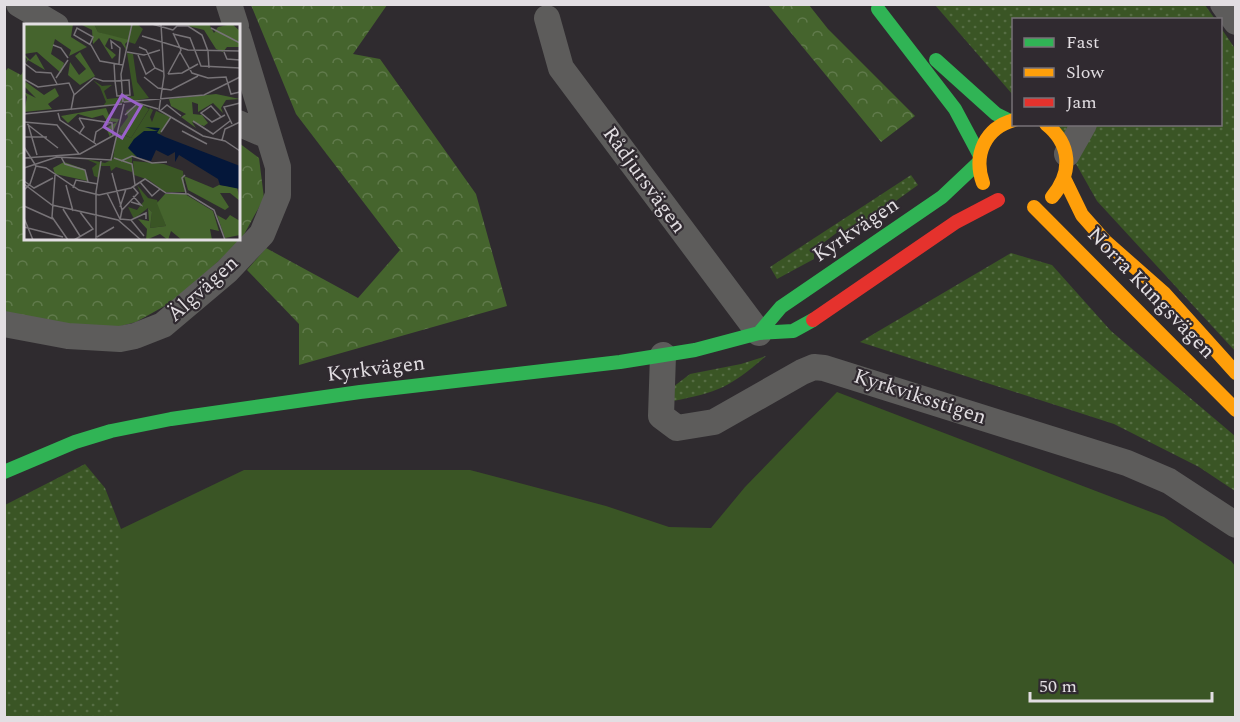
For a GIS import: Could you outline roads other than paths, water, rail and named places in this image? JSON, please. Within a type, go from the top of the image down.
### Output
[{"type":"street","points":[[19,4],[53,24]]},
{"type":"street","points":[[230,4],[235,24]]},
{"type":"street","points":[[876,7],[996,114],[1011,120]]},
{"type":"street","points":[[876,7],[955,109],[979,159],[981,178],[987,189],[998,200],[1023,207],[1048,200],[1065,180],[1067,154],[1062,139],[1052,126]]},
{"type":"street","name":"Rådjursvägen","points":[[548,18],[561,68],[759,333]]},
{"type":"street","name":"Älgvägen","points":[[4,324],[68,336],[120,339],[163,325],[227,271],[262,234],[278,195],[278,167],[240,42]]},
{"type":"street","name":"Kyrkvägen","points":[[759,333],[781,307],[942,197],[979,159],[990,134],[1011,120]]},
{"type":"street","points":[[240,124],[268,136]]},
{"type":"street","points":[[1067,154],[1083,126]]},
{"type":"street","name":"Norra Kungsvägen","points":[[1065,180],[1082,215],[1105,241],[1164,293],[1236,373]]},
{"type":"street","name":"Kyrkvägen","points":[[4,472],[39,455],[75,442],[111,431],[171,419],[360,392],[663,356],[727,343],[759,333],[793,331],[818,317],[956,222],[998,200]]},
{"type":"street","name":"Norra Kungsvägen","points":[[1023,207],[1236,410]]},
{"type":"street","name":"Kyrkviksstigen","points":[[663,356],[661,416],[677,428],[714,422],[802,372],[814,367],[824,368],[1127,463],[1169,481],[1236,525]]}]
